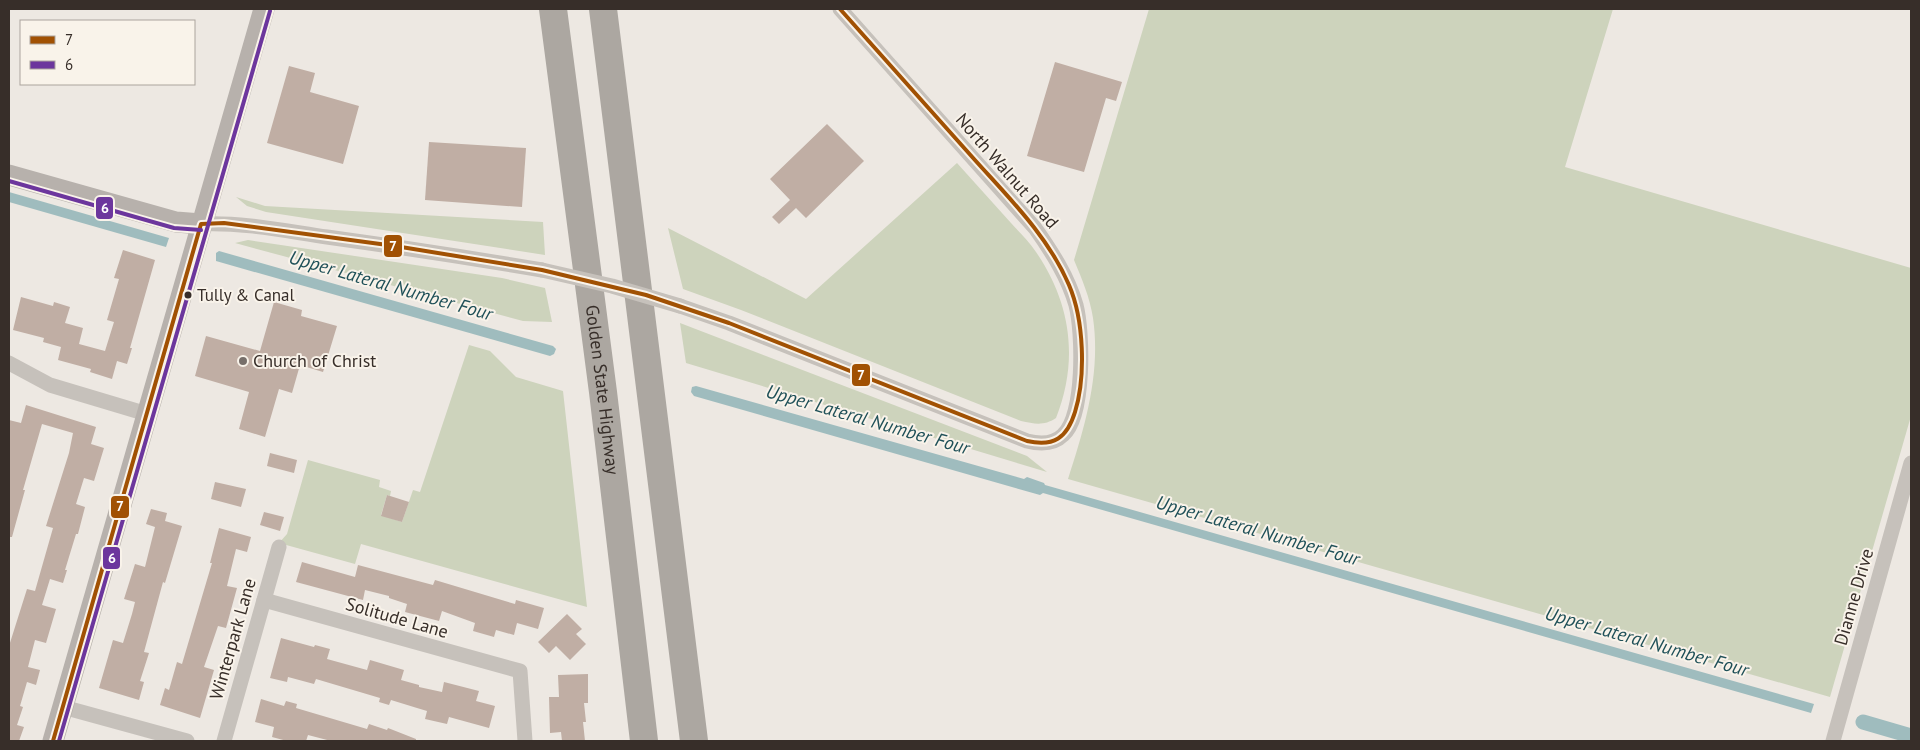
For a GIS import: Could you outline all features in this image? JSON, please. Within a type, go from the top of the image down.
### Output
[{"type":"highway","name":"Golden State Highway","points":[[553,9],[603,392],[644,741]]},
{"type":"highway","points":[[604,9],[694,741]]},
{"type":"street","points":[[53,741],[264,9]]},
{"type":"street","name":"North Walnut Road","points":[[201,224],[224,223],[542,270],[612,286],[729,323],[1027,441],[1038,444],[1056,440],[1064,435],[1069,427],[1078,394],[1081,372],[1081,329],[1076,305],[1064,273],[1035,228],[840,9]]},
{"type":"street","points":[[9,175],[176,222],[201,224]]},
{"type":"street","points":[[9,363],[50,385],[147,414]]},
{"type":"street","name":"Dianne Drive","points":[[1833,741],[1911,463]]},
{"type":"street","name":"Winterpark Lane","points":[[224,741],[279,547]]},
{"type":"street","name":"Solitude Lane","points":[[264,600],[520,671],[525,741]]},
{"type":"street","points":[[63,707],[186,741]]},
{"type":"green space","points":[[1149,9],[1613,9],[1565,167],[1911,268],[1911,416],[1830,697],[1068,479],[1090,400],[1095,359],[1092,311],[1074,260]]},
{"type":"green space","points":[[957,163],[1030,244],[1048,271],[1057,291],[1068,332],[1069,353],[1068,375],[1063,396],[1056,418],[1052,421],[1039,424],[1021,421],[741,310],[683,289],[668,228],[806,299]]},
{"type":"green space","points":[[236,197],[265,206],[543,222],[545,255],[266,212],[247,206]]},
{"type":"green space","points":[[248,240],[502,278],[545,288],[552,322],[523,321],[235,243]]},
{"type":"green space","points":[[680,323],[1027,456],[1047,472],[686,363]]},
{"type":"green space","points":[[469,345],[490,351],[516,377],[563,391],[587,607],[361,544],[355,564],[279,543],[287,534],[308,460],[380,480],[379,487],[391,491],[390,496],[387,495],[381,515],[402,522],[413,490],[420,492]]},
{"type":"water","points":[[9,192],[169,238],[166,247],[9,202]]},
{"type":"water","points":[[219,251],[553,346],[556,349],[554,354],[550,356],[216,261],[216,253]]},
{"type":"water","points":[[696,386],[1024,479],[1027,477],[1045,485],[1814,704],[1811,713],[1043,493],[1040,495],[694,396],[691,392],[692,387]]},
{"type":"building","points":[[1055,62],[1122,82],[1116,101],[1106,98],[1084,172],[1027,156]]},
{"type":"building","points":[[289,66],[315,73],[310,92],[359,106],[343,164],[267,143]]},
{"type":"building","points":[[827,124],[864,161],[806,218],[796,208],[779,224],[772,217],[790,200],[770,179]]},
{"type":"building","points":[[429,142],[526,148],[522,207],[425,200]]},
{"type":"building","points":[[123,250],[155,260],[127,364],[117,361],[112,379],[90,372],[91,369],[58,360],[61,347],[43,342],[44,338],[13,330],[21,297],[53,306],[54,302],[70,307],[65,323],[83,328],[79,344],[105,351],[114,322],[107,320],[119,279],[114,278]]},
{"type":"building","name":"Church of Christ","points":[[274,302],[302,310],[301,316],[337,326],[323,372],[300,365],[292,393],[279,389],[265,437],[239,429],[249,392],[195,376],[206,336],[260,351]]},
{"type":"building","points":[[26,405],[96,427],[91,444],[104,448],[94,481],[84,478],[76,504],[85,507],[65,570],[67,570],[63,583],[50,579],[42,605],[56,609],[46,643],[35,640],[28,667],[40,670],[36,685],[27,682],[20,706],[23,707],[17,725],[24,727],[19,741],[9,741],[9,646],[27,589],[35,591],[53,528],[46,526],[69,453],[73,433],[42,424],[12,537],[9,537],[9,420],[21,423]]},
{"type":"building","points":[[270,453],[297,460],[294,473],[267,466]]},
{"type":"building","points":[[215,482],[246,489],[241,507],[211,499]]},
{"type":"building","points":[[387,495],[409,502],[402,522],[381,516]]},
{"type":"building","points":[[151,509],[167,513],[165,521],[182,526],[165,583],[163,582],[144,652],[149,653],[140,681],[144,682],[139,700],[99,688],[113,640],[123,643],[132,614],[135,602],[124,599],[135,564],[145,567],[155,527],[146,524]]},
{"type":"building","points":[[264,512],[284,517],[280,531],[260,525]]},
{"type":"building","points":[[219,528],[251,537],[247,552],[236,549],[227,586],[237,588],[226,628],[218,626],[204,667],[214,670],[200,718],[160,705],[165,688],[169,690],[177,662],[182,664],[212,563],[210,563]]},
{"type":"building","points":[[302,562],[355,577],[358,565],[433,585],[435,580],[515,604],[516,600],[544,608],[538,629],[517,623],[514,635],[496,630],[494,637],[473,631],[475,623],[442,611],[439,621],[405,612],[407,604],[389,598],[389,596],[365,590],[363,600],[296,582]]},
{"type":"building","points":[[567,614],[582,629],[576,634],[586,644],[570,660],[556,646],[549,653],[538,642]]},
{"type":"building","points":[[281,638],[314,647],[315,645],[330,649],[327,659],[367,670],[370,660],[404,670],[401,680],[419,685],[419,687],[442,692],[444,682],[479,691],[476,701],[495,706],[489,728],[449,717],[447,724],[425,719],[427,711],[391,700],[389,705],[379,702],[380,698],[316,679],[314,684],[288,677],[287,682],[270,678]]},
{"type":"building","points":[[588,674],[588,703],[584,703],[586,722],[583,722],[585,741],[562,741],[561,732],[550,733],[549,697],[559,697],[558,675]]},
{"type":"building","points":[[261,699],[284,706],[286,701],[297,704],[296,708],[367,729],[369,724],[387,730],[388,728],[416,739],[416,741],[331,741],[308,735],[306,741],[287,741],[272,737],[274,727],[255,722]]},
{"type":"waterway","name":"Upper Lateral Number Four","points":[[1863,722],[1911,736]]},
{"type":"transit line","name":"7","points":[[53,741],[201,224],[224,223],[395,246],[542,270],[646,295],[729,323],[1027,441],[1045,443],[1063,434],[1072,421],[1079,398],[1082,348],[1074,299],[1060,267],[1027,218],[840,9]]},
{"type":"transit line","name":"6","points":[[59,741],[270,11]]},
{"type":"transit line","name":"6","points":[[9,181],[174,228],[201,230]]},
{"type":"place","name":"Tully & Canal","points":[[188,295]]},
{"type":"place","name":"Church of Christ","points":[[243,361]]}]
